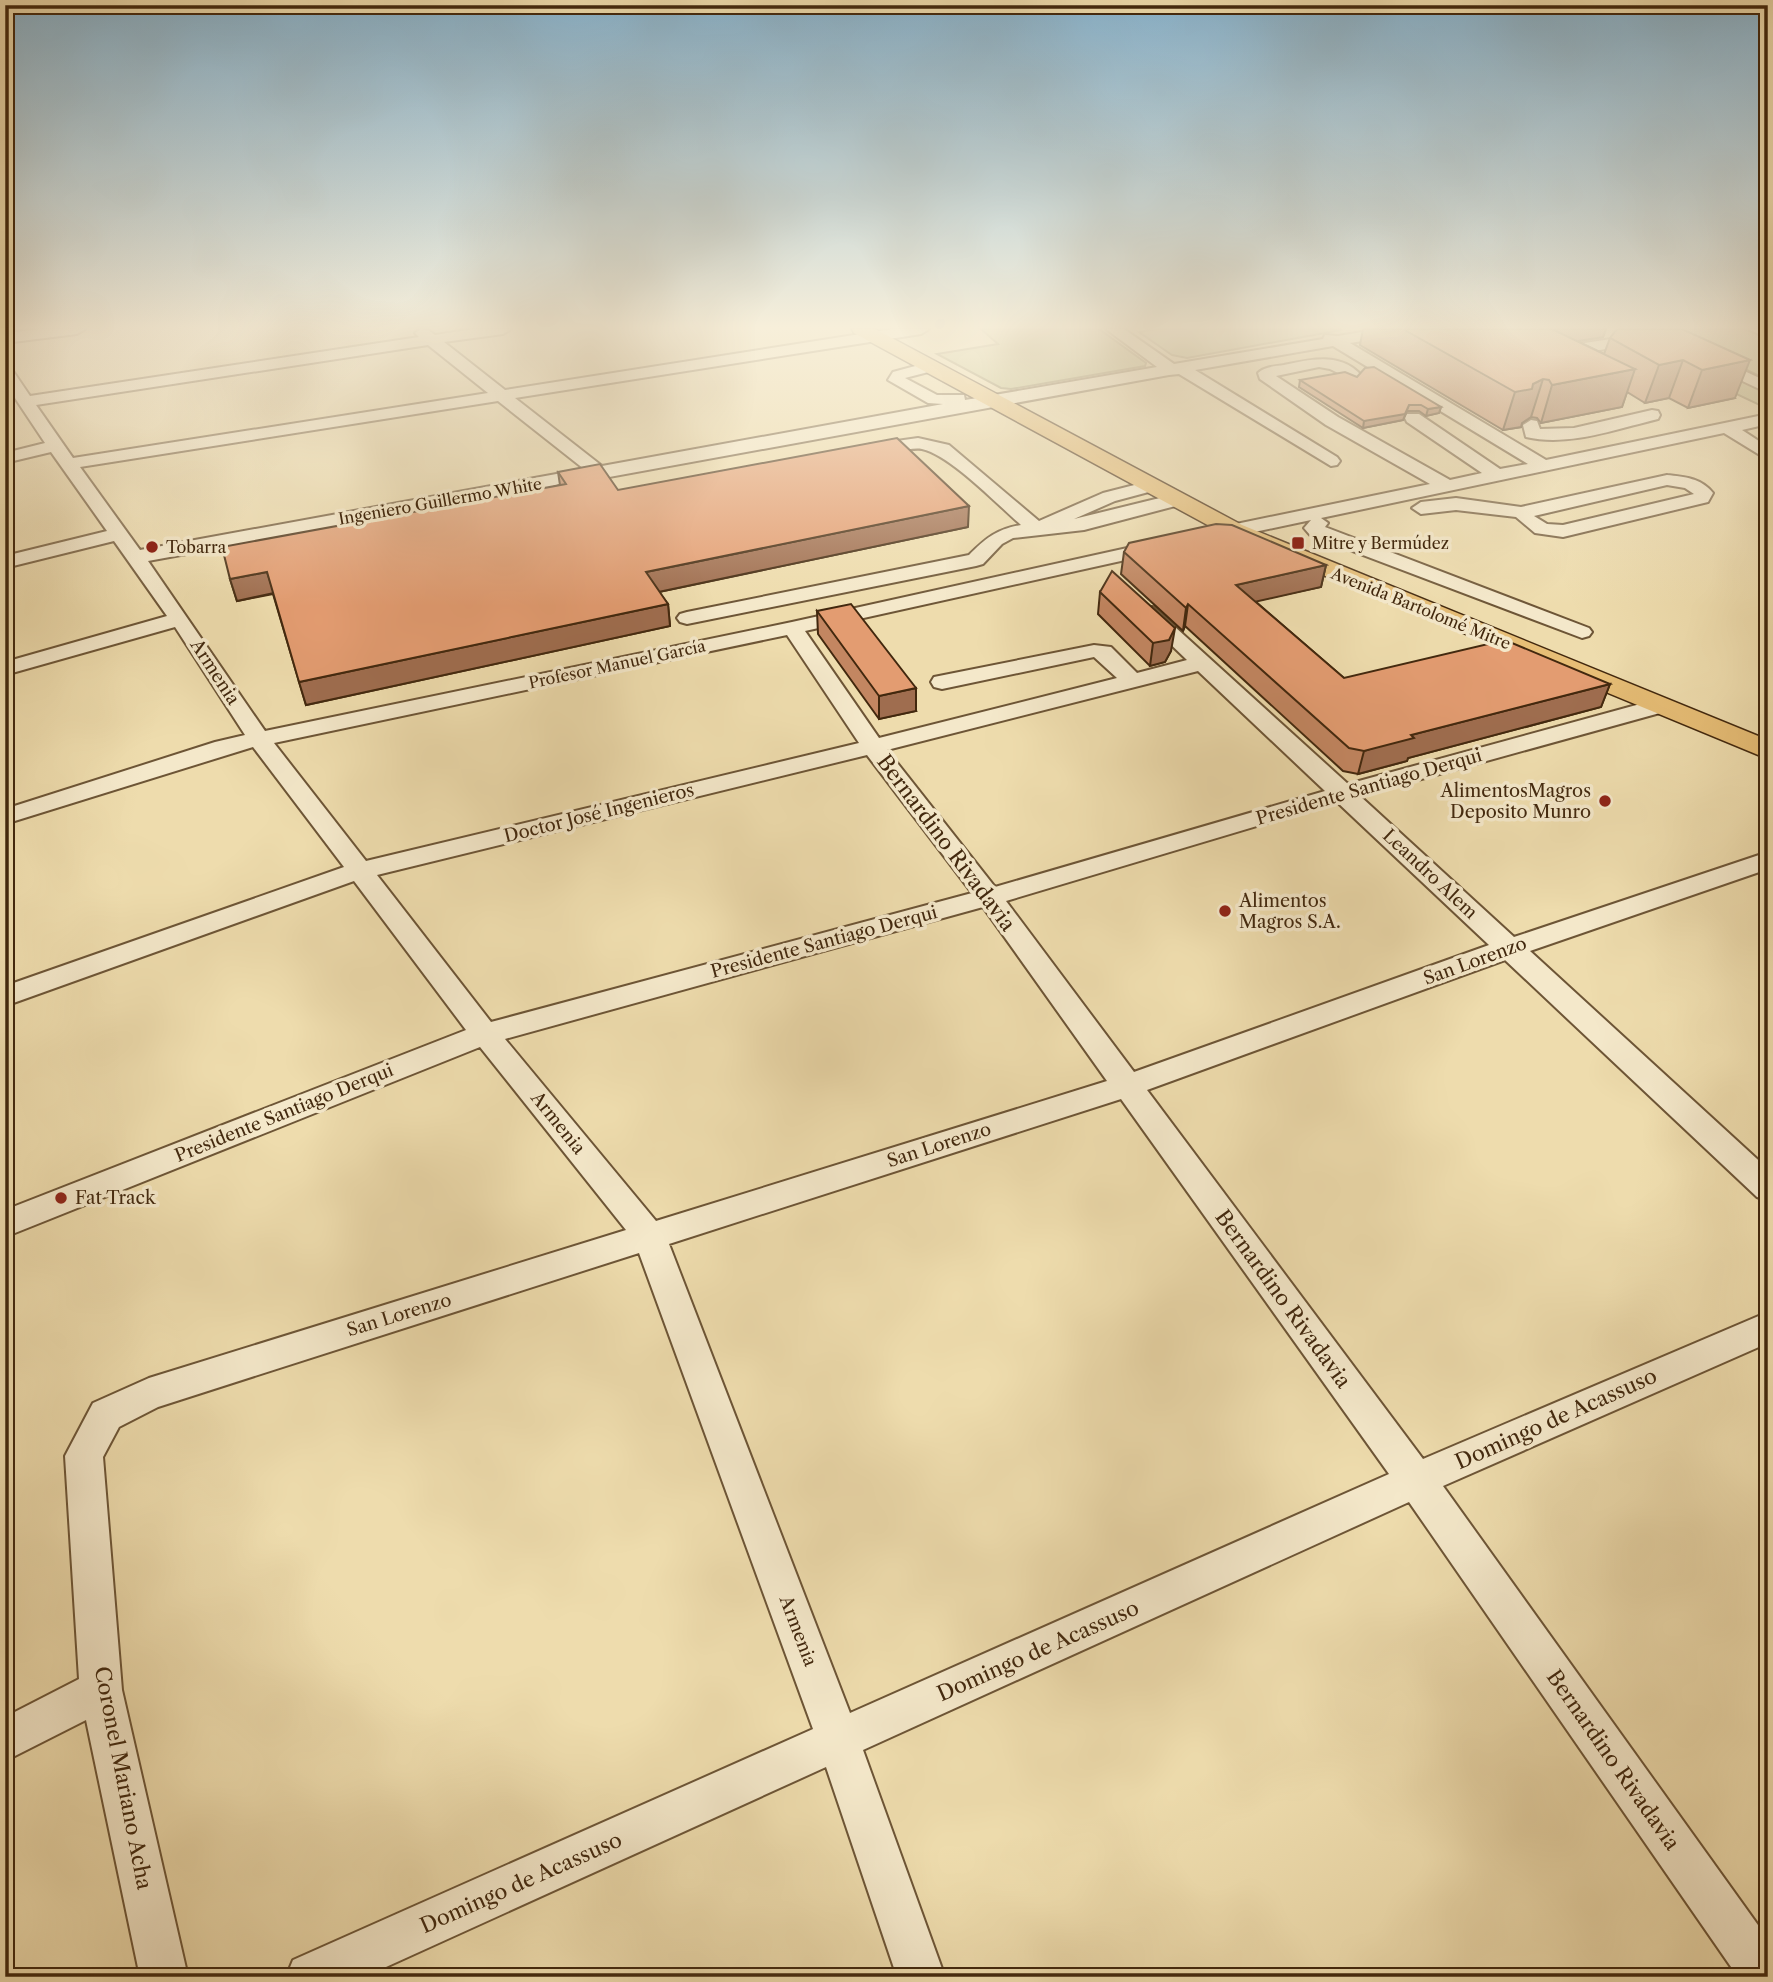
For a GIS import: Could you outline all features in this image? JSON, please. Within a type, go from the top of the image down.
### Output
[{"type":"main road","name":"Avenida Bartolomé Mitre","points":[[1032,421],[1234,530],[1768,750]]},
{"type":"street","name":"Armenia","points":[[40,421],[180,619],[259,738],[358,871],[485,1034],[650,1237],[839,1741],[921,1977]]},
{"type":"street","points":[[68,464],[345,421]]},
{"type":"street","points":[[535,421],[598,472]]},
{"type":"street","name":"Ingeniero Guillermo White","points":[[135,557],[860,421]]},
{"type":"street","points":[[1264,421],[1331,461]]},
{"type":"street","points":[[1331,421],[1447,486]]},
{"type":"street","points":[[1470,421],[1544,466]]},
{"type":"street","points":[[1531,425],[1532,433],[1536,435],[1560,435],[1633,421]]},
{"type":"street","name":"Profesor Manuel García","points":[[5,817],[259,738],[792,628],[1234,530],[1757,421]]},
{"type":"street","points":[[1365,440],[1396,434],[1420,423],[1498,475]]},
{"type":"street","points":[[1727,428],[1760,441],[1768,455]]},
{"type":"street","points":[[847,454],[918,443],[943,449],[1037,528]]},
{"type":"street","points":[[5,458],[55,446]]},
{"type":"street","points":[[1418,471],[1472,458]]},
{"type":"street","points":[[1300,517],[1338,525],[1440,504],[1474,505],[1525,513],[1530,509],[1667,480],[1690,483],[1704,493],[1702,498],[1563,531],[1532,524],[1525,518],[1525,513]]},
{"type":"street","points":[[1037,528],[1110,497],[1150,486]]},
{"type":"street","points":[[687,618],[976,560],[995,540],[1008,533],[1084,524],[1176,500]]},
{"type":"street","points":[[1319,523],[1313,528],[1317,531],[1582,632]]},
{"type":"street","points":[[5,562],[119,534]]},
{"type":"street","points":[[1092,562],[1112,580]]},
{"type":"street","name":"Leandro Alem","points":[[1132,599],[1768,1188]]},
{"type":"street","points":[[5,669],[180,619]]},
{"type":"street","name":"Bernardino Rivadavia","points":[[792,628],[873,747],[989,897],[1416,1480],[1766,1977]]},
{"type":"street","points":[[1480,657],[1517,648]]},
{"type":"street","points":[[942,682],[1094,650],[1102,652],[1133,681]]},
{"type":"street","name":"Doctor José Ingenieros","points":[[5,996],[358,871],[873,747],[1202,663]]},
{"type":"street","name":"Presidente Santiago Derqui","points":[[5,1224],[485,1034],[989,897],[1343,793],[1659,706]]},
{"type":"street","name":"San Lorenzo","points":[[106,1415],[149,1394],[1127,1086],[1509,948],[1763,867]]},
{"type":"street","name":"Domingo de Acassuso","points":[[310,1977],[1416,1480],[1768,1326]]},
{"type":"street","name":"Coronel Mariano Acha","points":[[106,1415],[83,1456],[101,1690],[164,1977]]},
{"type":"street","points":[[5,1740],[101,1690]]},
{"type":"building","points":[[897,438],[969,506],[646,572],[668,604],[299,682],[267,572],[230,579],[222,547],[566,484],[558,472],[600,464],[618,490]]},
{"type":"building","points":[[1216,524],[1232,525],[1326,565],[1236,585],[1344,678],[1505,640],[1610,684],[1411,735],[1414,738],[1364,751],[1349,748],[1188,604],[1186,608],[1124,552],[1129,543]]},
{"type":"building","points":[[1112,571],[1175,628],[1169,640],[1153,643],[1100,592]]},
{"type":"building","points":[[851,604],[916,688],[879,696],[817,611]]},
{"type":"place","name":"Mitre y Bermúdez","points":[[1298,543]]},
{"type":"place","name":"Tobarra","points":[[152,547]]},
{"type":"place","name":"AlimentosMagros Deposito Munro","points":[[1605,801]]},
{"type":"place","name":"Alimentos Magros S.A.","points":[[1225,911]]},
{"type":"place","name":"Fat Track","points":[[61,1198]]}]
